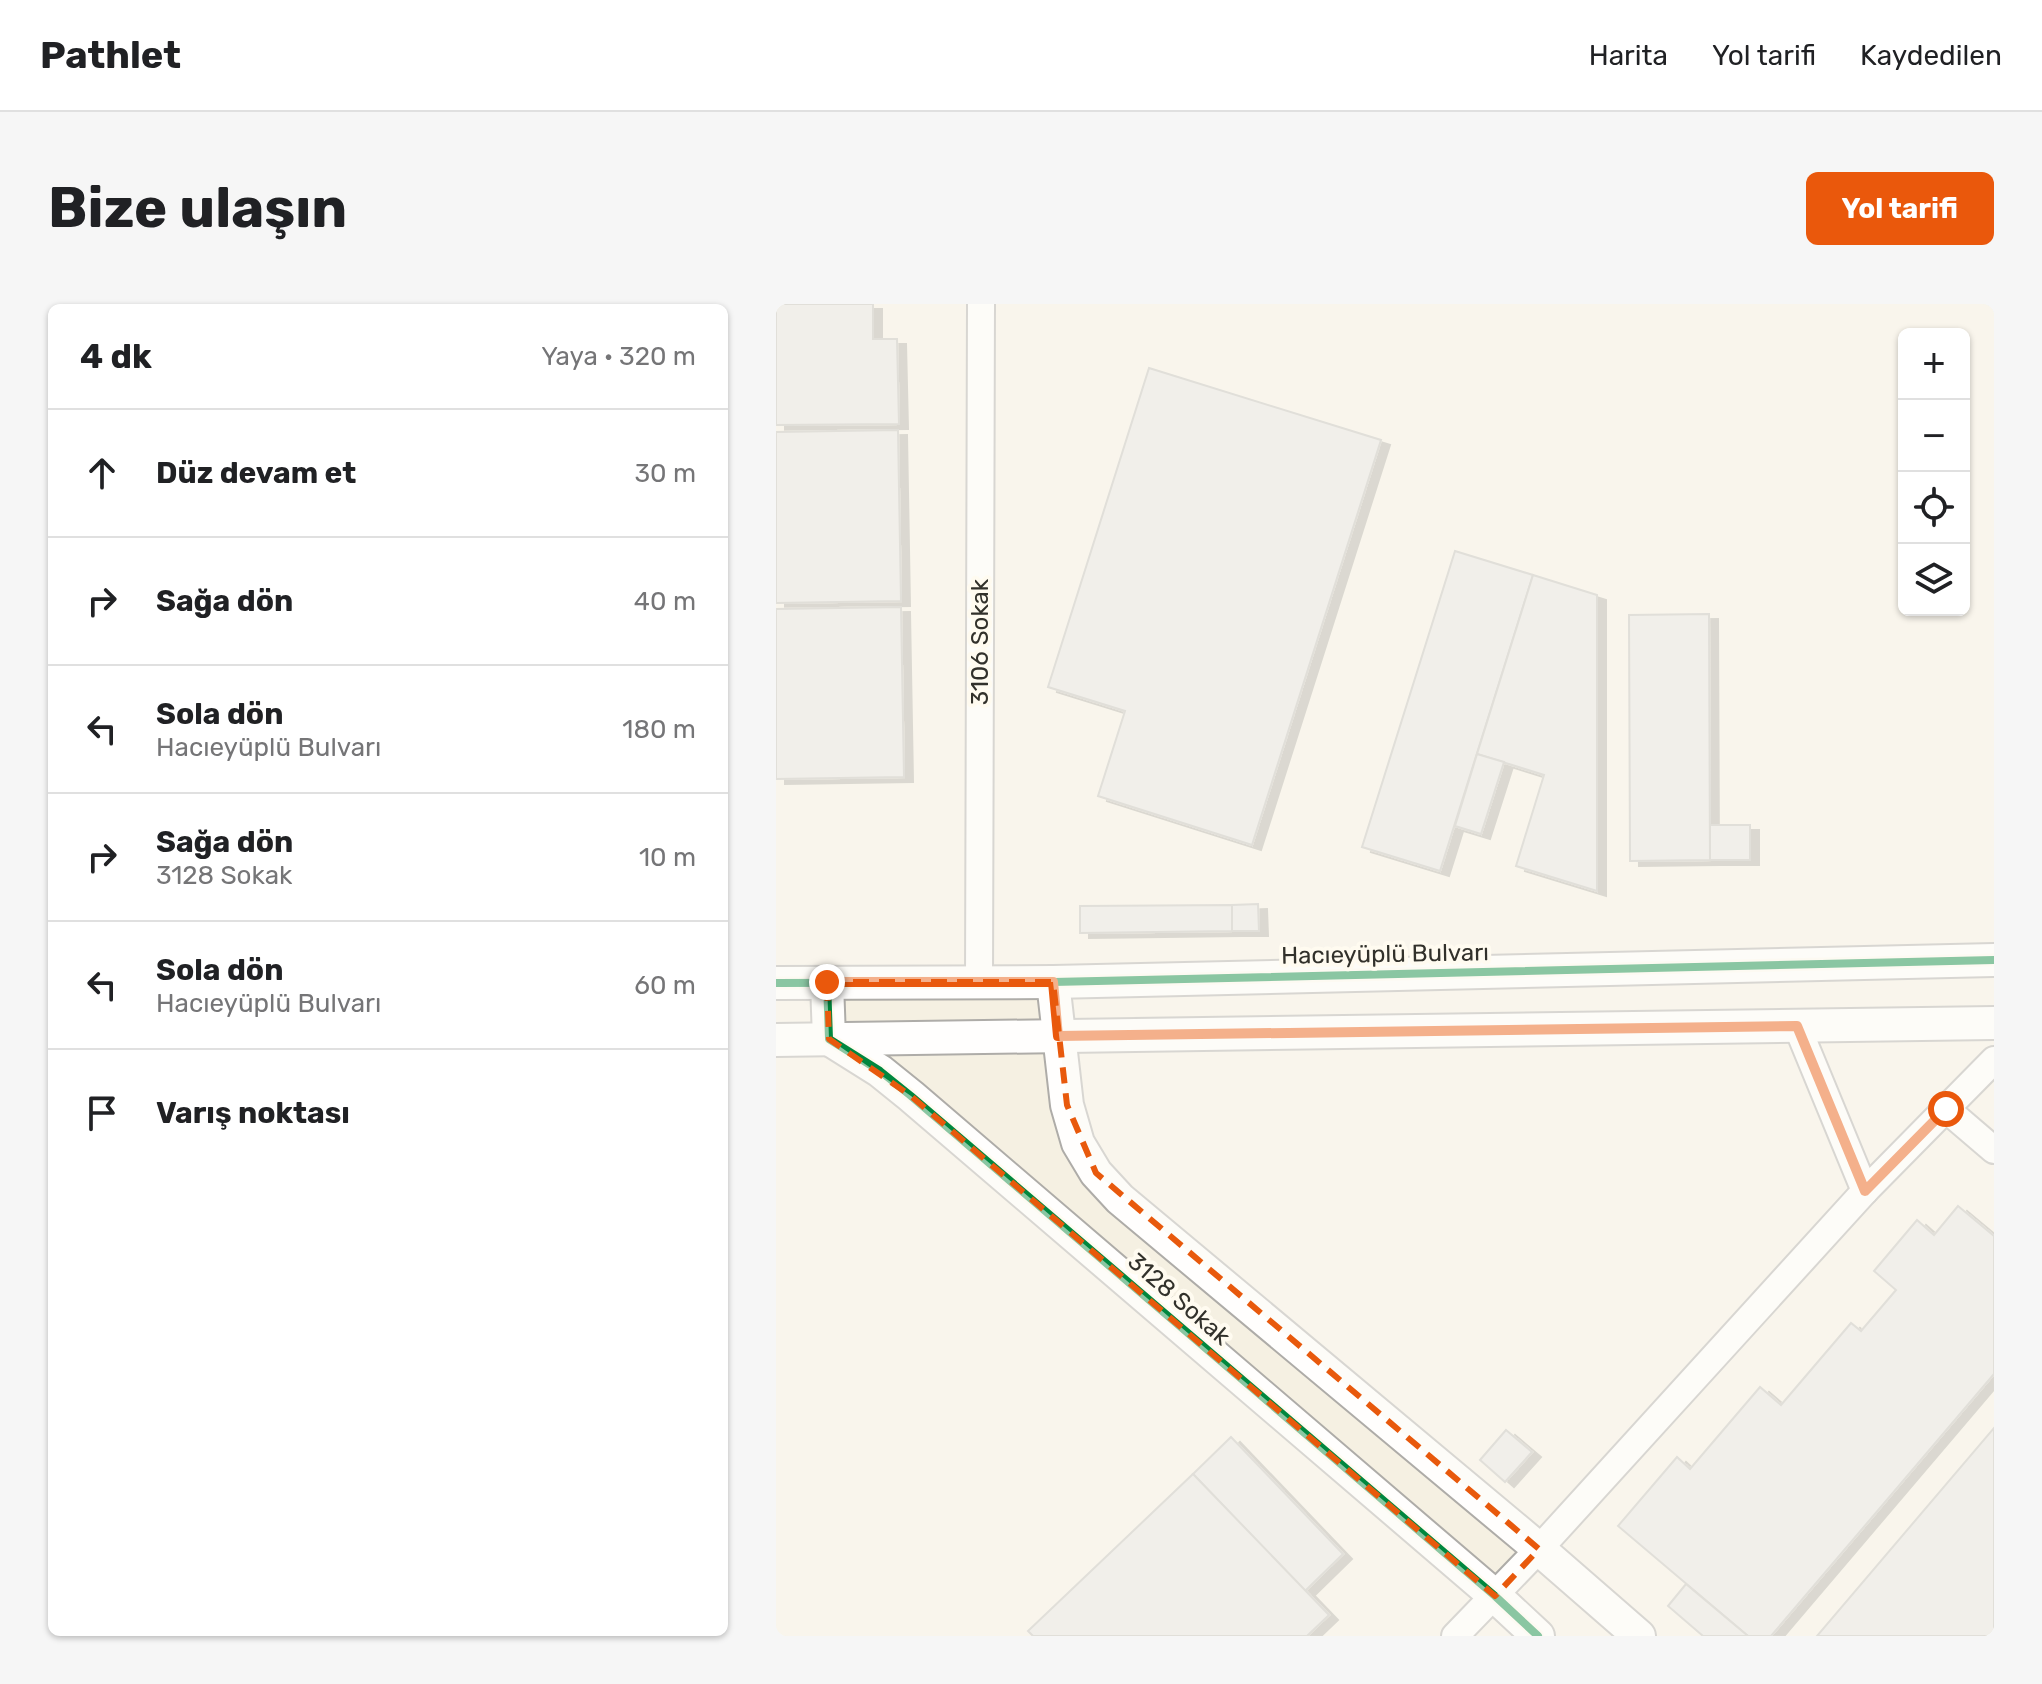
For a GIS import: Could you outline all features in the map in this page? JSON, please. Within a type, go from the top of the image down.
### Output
[{"type":"street","name":"3106 Sokak","points":[[979,981],[981,304]]},
{"type":"street","name":"Hacıeyüplü Bulvarı","points":[[776,983],[1053,982],[1994,960]]},
{"type":"street","points":[[827,982],[829,1039]]},
{"type":"street","name":"3128 Sokak","points":[[1053,982],[1067,1105],[1078,1143],[1104,1182],[1120,1199],[1639,1636]]},
{"type":"street","points":[[776,1040],[1994,1023]]},
{"type":"street","points":[[1797,1026],[1865,1191]]},
{"type":"street","name":"3128 Sokak","points":[[829,1039],[880,1071],[911,1096],[1538,1636]]},
{"type":"street","points":[[1455,1636],[1539,1549],[1865,1191],[1994,1060]]},
{"type":"street","points":[[1946,1109],[1994,1150]]},
{"type":"highlighted area","points":[[827,982],[1053,982],[1067,1105],[1096,1173],[1539,1549],[1495,1596],[911,1096],[829,1039]]},
{"type":"shaded area","points":[[776,304],[1994,304],[1994,1636],[776,1636]]},
{"type":"building","points":[[776,304],[873,304],[873,339],[897,339],[899,424],[776,425]]},
{"type":"building","points":[[1149,368],[1381,440],[1252,845],[1098,796],[1125,711],[1048,687]]},
{"type":"building","points":[[898,430],[901,601],[776,603],[776,432]]},
{"type":"building","points":[[1455,551],[1533,575],[1440,871],[1362,847]]},
{"type":"building","points":[[1533,575],[1597,595],[1597,891],[1516,866],[1544,775],[1477,754]]},
{"type":"building","points":[[901,607],[904,777],[776,779],[776,609]]},
{"type":"building","points":[[1709,614],[1710,860],[1630,861],[1629,615]]},
{"type":"building","points":[[1477,754],[1504,762],[1481,834],[1455,826]]},
{"type":"building","points":[[1710,825],[1750,825],[1750,860],[1710,860]]},
{"type":"building","points":[[1258,904],[1259,931],[1232,931],[1232,905]]},
{"type":"building","points":[[1232,905],[1232,931],[1080,933],[1080,906]]},
{"type":"building","points":[[1958,1206],[1994,1236],[1994,1374],[1771,1636],[1748,1636],[1618,1526],[1677,1457],[1690,1469],[1760,1387],[1781,1405],[1851,1323],[1861,1331],[1896,1290],[1874,1271],[1917,1220],[1934,1235]]},
{"type":"building","points":[[1994,1428],[1994,1636],[1817,1636]]},
{"type":"building","points":[[1506,1430],[1532,1452],[1505,1482],[1480,1460]]},
{"type":"building","points":[[1231,1437],[1343,1554],[1305,1591],[1193,1474]]},
{"type":"building","points":[[1193,1474],[1329,1615],[1307,1636],[1033,1636],[1028,1631]]},
{"type":"building","points":[[1686,1584],[1748,1636],[1703,1636],[1668,1606]]},
{"type":"cycle path","points":[[776,983],[1053,982],[1994,960]]},
{"type":"cycle path","points":[[827,982],[829,1039],[880,1071],[911,1096],[1538,1636]]},
{"type":"route","points":[[827,982],[1053,982],[1058,1036],[1797,1026],[1865,1191],[1946,1109]]}]
